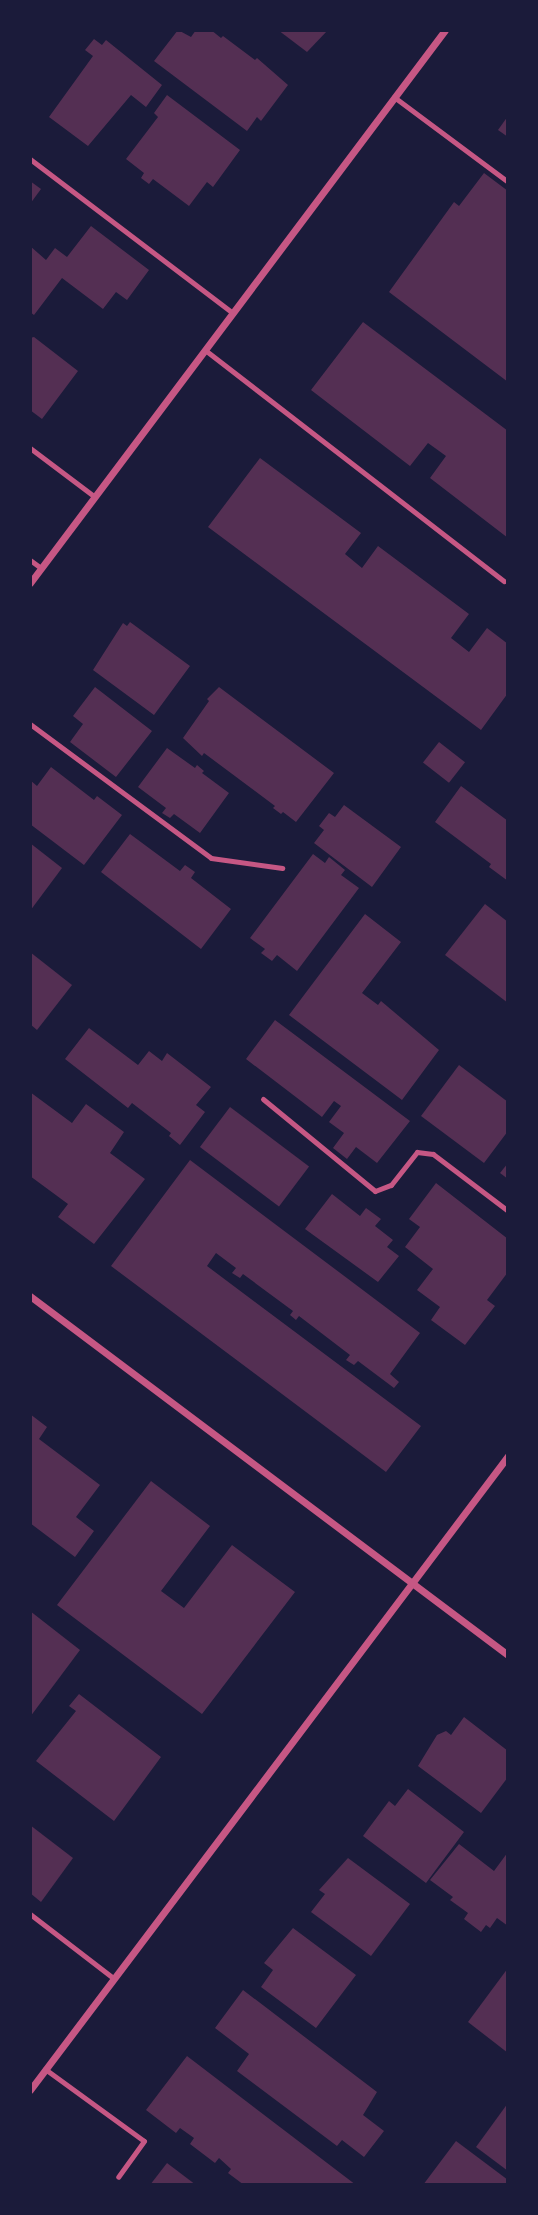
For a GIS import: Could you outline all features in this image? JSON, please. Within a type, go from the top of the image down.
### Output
[{"type":"street","points":[[30,583],[445,30]]},
{"type":"street","points":[[30,1296],[508,1654]]},
{"type":"street","points":[[30,2090],[508,1456]]},
{"type":"lane","points":[[394,97],[508,182]]},
{"type":"lane","points":[[30,159],[233,313]]},
{"type":"lane","points":[[205,350],[504,581]]},
{"type":"lane","points":[[30,448],[95,497]]},
{"type":"lane","points":[[30,560],[41,568]]},
{"type":"lane","points":[[30,724],[211,858],[282,868]]},
{"type":"lane","points":[[263,1099],[375,1191],[391,1185],[417,1152],[433,1154],[508,1211]]},
{"type":"lane","points":[[30,1914],[113,1979]]},
{"type":"lane","points":[[45,2070],[144,2141],[118,2177]]},
{"type":"building","points":[[178,30],[191,37],[196,30],[211,30],[221,38],[223,36],[255,60],[257,58],[288,85],[261,121],[257,117],[247,131],[154,61]]},
{"type":"building","points":[[278,30],[328,30],[307,52]]},
{"type":"building","points":[[94,39],[102,45],[106,40],[162,85],[146,107],[131,95],[88,146],[49,117],[93,56],[85,50]]},
{"type":"building","points":[[167,95],[240,150],[213,187],[207,182],[189,206],[153,179],[149,184],[141,178],[144,173],[126,159],[158,117],[154,113]]},
{"type":"building","points":[[508,116],[508,137],[498,130]]},
{"type":"building","points":[[484,173],[508,191],[508,382],[389,292],[454,202],[459,206]]},
{"type":"building","points":[[30,181],[41,189],[30,204]]},
{"type":"building","points":[[91,226],[149,270],[127,300],[116,292],[103,309],[62,278],[34,315],[30,312],[30,246],[46,260],[55,248],[67,257]]},
{"type":"building","points":[[363,322],[508,431],[508,538],[430,478],[446,456],[428,443],[410,466],[311,390]]},
{"type":"building","points":[[34,337],[78,371],[42,419],[30,410],[30,338]]},
{"type":"building","points":[[260,458],[361,533],[345,554],[362,568],[378,546],[469,614],[451,638],[469,652],[487,628],[508,644],[508,693],[481,730],[208,527]]},
{"type":"building","points":[[130,622],[190,666],[154,715],[93,670],[123,623],[127,626]]},
{"type":"building","points":[[95,687],[152,731],[116,777],[70,742],[83,724],[73,716]]},
{"type":"building","points":[[219,687],[334,773],[296,822],[273,808],[275,806],[204,753],[202,756],[183,738],[209,701],[207,699]]},
{"type":"building","points":[[439,742],[465,762],[449,783],[423,762]]},
{"type":"building","points":[[167,748],[195,768],[197,765],[204,771],[202,773],[229,793],[200,833],[174,814],[170,818],[162,813],[166,808],[138,787]]},
{"type":"building","points":[[51,767],[94,800],[97,796],[122,815],[84,865],[30,824],[30,780],[37,786]]},
{"type":"building","points":[[461,786],[508,821],[508,881],[489,867],[491,864],[435,822]]},
{"type":"building","points":[[344,805],[401,847],[372,887],[314,843],[324,830],[319,826],[329,813],[335,817]]},
{"type":"building","points":[[130,834],[180,871],[185,865],[195,872],[191,878],[231,909],[201,949],[101,872]]},
{"type":"building","points":[[30,843],[62,868],[30,911]]},
{"type":"building","points":[[313,854],[325,863],[329,857],[345,870],[341,875],[359,888],[297,971],[277,955],[272,961],[261,953],[265,949],[250,938]]},
{"type":"building","points":[[485,904],[508,922],[508,1003],[445,955]]},
{"type":"building","points":[[365,914],[401,942],[362,993],[378,1005],[381,1001],[439,1050],[402,1100],[289,1015]]},
{"type":"building","points":[[30,952],[72,985],[37,1030],[30,1024]]},
{"type":"building","points":[[275,1020],[410,1121],[377,1163],[356,1147],[347,1159],[333,1148],[344,1133],[329,1122],[341,1106],[334,1101],[322,1117],[246,1059]]},
{"type":"building","points":[[89,1028],[138,1065],[149,1051],[162,1061],[167,1053],[211,1087],[196,1105],[205,1112],[180,1145],[169,1136],[171,1133],[132,1103],[128,1108],[65,1059]]},
{"type":"building","points":[[459,1065],[508,1102],[508,1131],[484,1163],[421,1116]]},
{"type":"building","points":[[30,1092],[72,1123],[86,1104],[124,1132],[110,1153],[145,1179],[94,1244],[58,1217],[68,1204],[30,1176]]},
{"type":"building","points":[[230,1107],[309,1167],[279,1207],[200,1147]]},
{"type":"building","points":[[190,1160],[420,1333],[390,1374],[399,1382],[394,1388],[358,1361],[354,1365],[346,1360],[350,1355],[299,1316],[296,1320],[290,1315],[293,1311],[243,1274],[240,1278],[232,1273],[236,1268],[216,1253],[207,1266],[421,1426],[386,1472],[111,1266]]},
{"type":"building","points":[[508,1163],[508,1179],[500,1173]]},
{"type":"building","points":[[436,1183],[508,1239],[508,1272],[487,1300],[495,1306],[465,1345],[431,1320],[440,1307],[417,1290],[433,1269],[405,1247],[420,1227],[409,1219]]},
{"type":"building","points":[[332,1194],[360,1216],[366,1208],[381,1219],[375,1226],[393,1240],[387,1247],[399,1256],[378,1282],[305,1229]]},
{"type":"building","points":[[30,1414],[47,1427],[39,1439],[100,1485],[76,1517],[94,1531],[75,1557],[30,1523]]},
{"type":"building","points":[[151,1481],[210,1526],[161,1591],[184,1608],[232,1545],[295,1592],[202,1714],[57,1605]]},
{"type":"building","points":[[30,1611],[80,1650],[30,1717]]},
{"type":"building","points":[[79,1694],[161,1757],[114,1821],[36,1761],[76,1711],[69,1706]]},
{"type":"building","points":[[464,1717],[508,1751],[508,1777],[481,1813],[418,1766],[437,1735],[446,1731],[451,1735]]},
{"type":"building","points":[[408,1789],[464,1832],[426,1883],[363,1836],[389,1801],[395,1806]]},
{"type":"building","points":[[30,1825],[73,1858],[41,1902],[30,1893]]},
{"type":"building","points":[[459,1844],[494,1871],[508,1852],[508,1926],[497,1918],[490,1928],[486,1925],[481,1932],[464,1919],[468,1913],[450,1900],[453,1897],[430,1880]]},
{"type":"building","points":[[348,1858],[410,1904],[371,1956],[311,1912],[325,1894],[319,1890]]},
{"type":"building","points":[[293,1928],[356,1975],[316,2028],[261,1987],[273,1970],[264,1963]]},
{"type":"building","points":[[508,1968],[508,2053],[468,2022]]},
{"type":"building","points":[[243,1990],[377,2092],[363,2115],[384,2131],[364,2157],[342,2140],[337,2146],[237,2071],[249,2054],[215,2028]]},
{"type":"building","points":[[187,2056],[356,2185],[244,2185],[228,2173],[231,2169],[219,2158],[215,2163],[190,2144],[194,2138],[180,2128],[176,2133],[146,2110]]},
{"type":"building","points":[[508,2103],[508,2171],[476,2147]]},
{"type":"building","points":[[456,2141],[508,2180],[508,2185],[423,2185]]},
{"type":"building","points":[[167,2163],[196,2185],[150,2185]]}]
